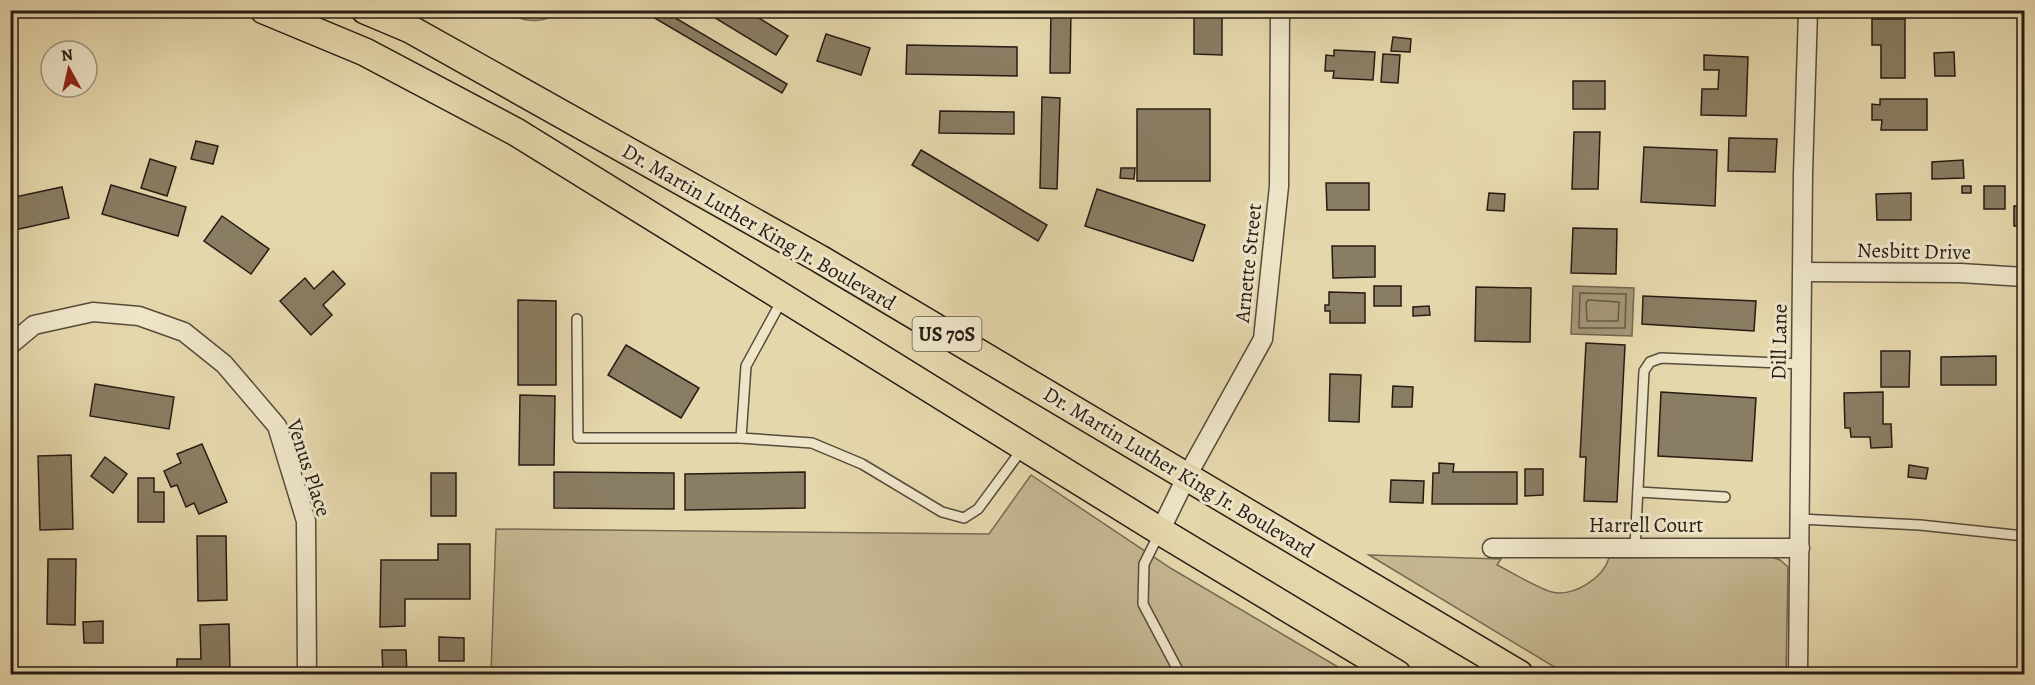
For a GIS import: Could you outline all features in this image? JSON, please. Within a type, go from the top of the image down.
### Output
[{"type":"main road","name":"Dr. Martin Luther King Jr. Boulevard","points":[[264,10],[365,52],[516,132],[1397,675]]},
{"type":"main road","name":"Dr. Martin Luther King Jr. Boulevard","points":[[365,10],[410,29],[820,259],[1519,675]]},
{"type":"street","name":"Arnette Street","points":[[1160,531],[1187,476],[1263,339],[1279,186],[1280,10]]},
{"type":"street","name":"Dill Lane","points":[[1798,675],[1808,10]]},
{"type":"street","name":"Nesbitt Drive","points":[[1803,272],[1960,273],[2025,276]]},
{"type":"street","name":"Venus Place","points":[[10,345],[34,325],[93,312],[139,316],[184,332],[224,364],[277,426],[306,520],[307,675]]},
{"type":"street","name":"Harrell Court","points":[[1492,548],[1800,548]]},
{"type":"lane","points":[[741,438],[746,366],[783,298]]},
{"type":"lane","points":[[577,319],[578,438],[741,438],[812,443],[862,464],[942,512],[963,518],[978,509],[1024,447]]},
{"type":"lane","points":[[1635,547],[1644,370],[1650,362],[1661,358],[1671,358],[1802,364]]},
{"type":"lane","points":[[1638,492],[1725,497]]},
{"type":"lane","points":[[1800,519],[1920,525],[2025,536]]},
{"type":"lane","points":[[1160,531],[1144,564],[1143,604],[1180,675]]},
{"type":"shaded area","points":[[503,11],[559,11],[546,19],[532,20]]},
{"type":"shaded area","points":[[1031,475],[1172,569],[1350,674],[491,674],[496,529],[989,534]]},
{"type":"shaded area","points":[[1369,555],[1501,559],[1497,565],[1540,588],[1561,593],[1578,589],[1594,579],[1609,558],[1768,556],[1780,560],[1788,567],[1786,674],[1566,674]]},
{"type":"water","points":[[1573,286],[1634,288],[1632,336],[1571,334]]},
{"type":"building","points":[[641,10],[662,10],[787,84],[782,93]]},
{"type":"building","points":[[702,10],[746,10],[788,36],[776,55]]},
{"type":"building","points":[[927,10],[1021,10],[1021,12]]},
{"type":"building","points":[[1051,10],[1071,10],[1070,73],[1050,73]]},
{"type":"building","points":[[1194,10],[1222,10],[1222,55],[1194,54]]},
{"type":"building","points":[[1326,10],[1392,10],[1391,15]]},
{"type":"building","points":[[1650,10],[1720,10],[1720,17],[1650,14]]},
{"type":"building","points":[[1872,19],[1905,19],[1905,78],[1881,78],[1881,45],[1872,45]]},
{"type":"building","points":[[2021,27],[2024,27],[2024,62],[2019,62]]},
{"type":"building","points":[[826,34],[870,48],[861,75],[817,61]]},
{"type":"building","points":[[1393,37],[1411,39],[1410,52],[1391,51]]},
{"type":"building","points":[[907,45],[1017,47],[1017,76],[906,74]]},
{"type":"building","points":[[1334,50],[1375,52],[1373,80],[1333,78],[1334,71],[1325,71],[1326,55],[1334,56]]},
{"type":"building","points":[[1954,52],[1955,76],[1935,76],[1934,53]]},
{"type":"building","points":[[1383,54],[1400,55],[1398,83],[1381,82]]},
{"type":"building","points":[[1704,55],[1748,57],[1746,116],[1701,115],[1702,89],[1718,89],[1719,70],[1704,70]]},
{"type":"building","points":[[1573,81],[1605,81],[1605,109],[1573,109]]},
{"type":"building","points":[[1042,97],[1060,98],[1057,189],[1040,188]]},
{"type":"building","points":[[1880,99],[1927,99],[1927,130],[1881,130],[1882,120],[1872,120],[1872,104],[1880,105]]},
{"type":"building","points":[[1137,109],[1210,109],[1210,181],[1137,181]]},
{"type":"building","points":[[940,111],[1014,112],[1014,134],[939,133]]},
{"type":"building","points":[[1574,132],[1600,132],[1598,189],[1572,189]]},
{"type":"building","points":[[1729,138],[1777,139],[1775,172],[1728,171]]},
{"type":"building","points":[[196,141],[218,146],[213,164],[191,159]]},
{"type":"building","points":[[1644,147],[1717,150],[1715,206],[1641,202]]},
{"type":"building","points":[[921,150],[1047,225],[1038,241],[912,165]]},
{"type":"building","points":[[150,159],[176,167],[167,196],[141,188]]},
{"type":"building","points":[[1963,160],[1964,178],[1932,179],[1932,162]]},
{"type":"building","points":[[1121,168],[1135,168],[1134,179],[1120,178]]},
{"type":"building","points":[[1326,183],[1369,183],[1369,210],[1327,210]]},
{"type":"building","points":[[111,185],[186,207],[178,236],[102,214]]},
{"type":"building","points":[[1962,186],[1971,186],[1971,193],[1962,193]]},
{"type":"building","points":[[1984,186],[2005,186],[2005,209],[1984,209]]},
{"type":"building","points":[[62,187],[69,218],[10,231],[10,198]]},
{"type":"building","points":[[1097,189],[1205,225],[1193,261],[1085,226]]},
{"type":"building","points":[[1489,193],[1505,194],[1504,211],[1487,210]]},
{"type":"building","points":[[1911,193],[1911,220],[1877,220],[1876,194]]},
{"type":"building","points":[[2014,206],[2024,206],[2024,226],[2014,226]]},
{"type":"building","points":[[222,216],[269,249],[251,274],[204,241]]},
{"type":"building","points":[[1573,228],[1617,229],[1616,274],[1571,273]]},
{"type":"building","points":[[1332,246],[1375,246],[1375,277],[1333,278]]},
{"type":"building","points":[[333,271],[345,284],[323,305],[332,315],[311,335],[280,301],[305,278],[314,289]]},
{"type":"building","points":[[1374,286],[1401,286],[1401,306],[1374,306]]},
{"type":"building","points":[[1476,287],[1531,288],[1530,342],[1475,341]]},
{"type":"building","points":[[1329,292],[1365,293],[1365,323],[1330,323],[1330,311],[1325,311],[1325,305],[1329,305]]},
{"type":"building","points":[[1643,296],[1756,301],[1754,331],[1642,324]]},
{"type":"building","points":[[518,300],[556,301],[556,385],[518,385]]},
{"type":"building","points":[[1429,306],[1430,315],[1413,316],[1413,307]]},
{"type":"building","points":[[1586,343],[1625,345],[1617,502],[1584,501],[1586,457],[1580,457]]},
{"type":"building","points":[[626,345],[699,388],[681,418],[608,375]]},
{"type":"building","points":[[1881,351],[1910,351],[1909,387],[1881,387]]},
{"type":"building","points":[[1996,356],[1996,385],[1941,385],[1941,357]]},
{"type":"building","points":[[1330,374],[1361,375],[1359,422],[1329,421]]},
{"type":"building","points":[[95,384],[174,397],[169,429],[90,416]]},
{"type":"building","points":[[1393,386],[1413,387],[1412,407],[1392,407]]},
{"type":"building","points":[[1661,392],[1756,398],[1752,461],[1658,456]]},
{"type":"building","points":[[1883,392],[1883,424],[1891,424],[1892,447],[1871,448],[1870,437],[1851,437],[1850,428],[1845,428],[1844,393]]},
{"type":"building","points":[[520,395],[555,396],[554,465],[519,465]]},
{"type":"building","points":[[202,444],[227,502],[199,514],[194,503],[186,507],[177,485],[171,487],[164,471],[181,463],[177,454]]},
{"type":"building","points":[[71,455],[73,529],[40,530],[38,456]]},
{"type":"building","points":[[105,457],[127,474],[113,493],[91,476]]},
{"type":"building","points":[[1439,463],[1454,464],[1453,472],[1517,472],[1517,504],[1432,504],[1433,473],[1439,473]]},
{"type":"building","points":[[1909,465],[1928,468],[1926,479],[1908,477]]},
{"type":"building","points":[[1525,469],[1543,469],[1543,495],[1525,496]]},
{"type":"building","points":[[554,472],[674,473],[674,509],[554,508]]},
{"type":"building","points":[[805,472],[805,508],[685,510],[685,474]]},
{"type":"building","points":[[431,473],[456,473],[456,516],[431,516]]},
{"type":"building","points":[[138,478],[154,478],[154,492],[164,492],[164,522],[138,522]]},
{"type":"building","points":[[1391,480],[1424,481],[1423,503],[1390,502]]},
{"type":"building","points":[[197,536],[226,536],[227,600],[198,601]]},
{"type":"building","points":[[438,544],[470,544],[470,599],[405,599],[405,626],[380,627],[381,560],[438,560]]},
{"type":"building","points":[[48,559],[76,559],[75,625],[47,624]]},
{"type":"building","points":[[103,621],[103,643],[84,643],[83,622]]},
{"type":"building","points":[[229,624],[230,674],[177,674],[177,659],[201,659],[200,625]]},
{"type":"building","points":[[439,637],[464,638],[464,661],[439,661]]},
{"type":"building","points":[[382,650],[406,650],[407,674],[383,674]]}]
